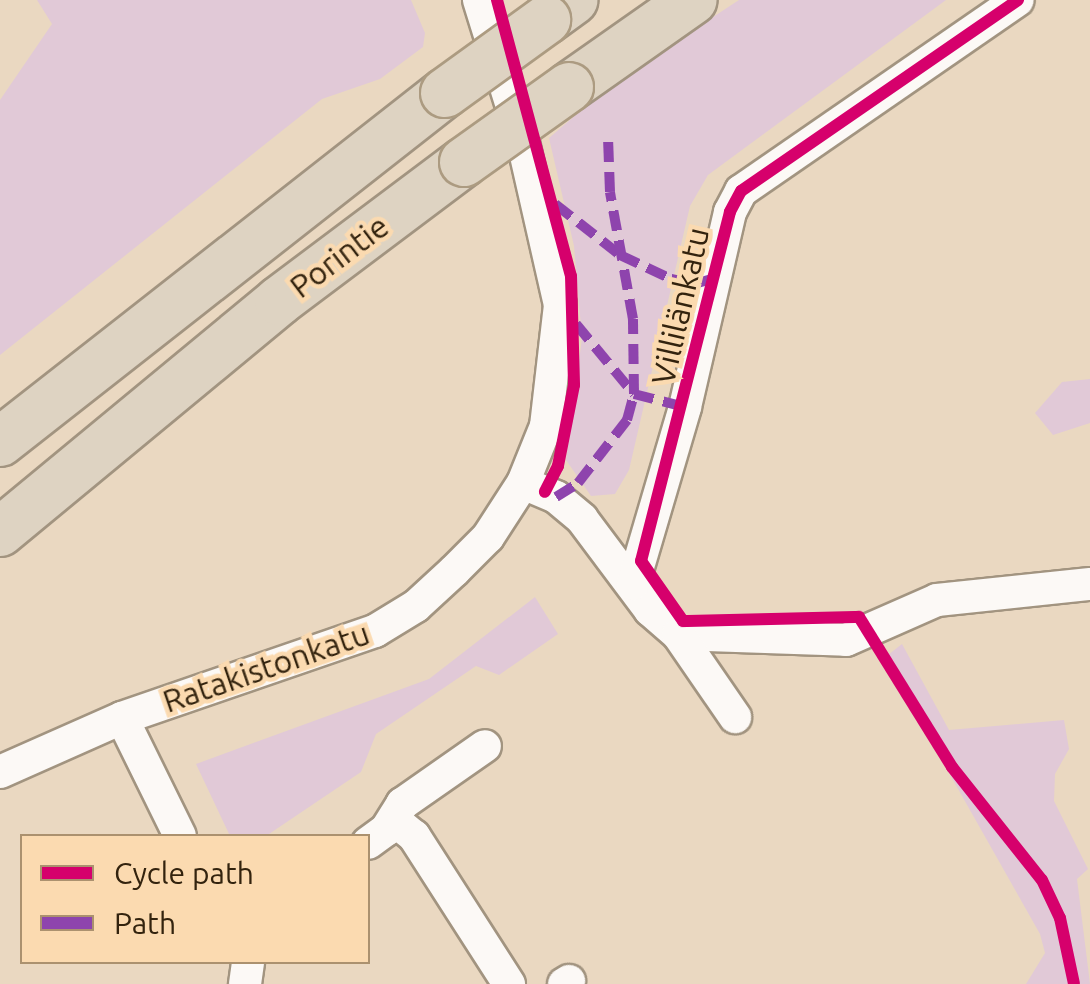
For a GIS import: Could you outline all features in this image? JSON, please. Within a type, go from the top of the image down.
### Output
[{"type":"highway","name":"Porintie","points":[[0,532],[279,301],[464,162],[693,0]]},
{"type":"highway","name":"Porintie","points":[[0,442],[445,93],[560,10]]},
{"type":"street","name":"Ratakistonkatu","points":[[0,772],[122,718],[375,631],[416,606],[488,537],[522,483],[546,426],[560,304],[523,142],[479,0]]},
{"type":"street","name":"Villilänkatu","points":[[633,584],[685,407],[730,212],[740,192],[1018,0]]},
{"type":"street","points":[[522,483],[556,497],[582,518],[678,634],[735,717]]},
{"type":"street","points":[[678,634],[846,640],[938,600],[1090,584]]},
{"type":"street","points":[[122,718],[179,834]]},
{"type":"street","points":[[370,841],[394,820],[402,804],[486,746]]},
{"type":"street","points":[[394,820],[414,836],[509,984]]},
{"type":"shaded area","points":[[37,0],[411,0],[425,33],[423,47],[380,79],[322,99],[0,355],[0,100],[52,24]]},
{"type":"shaded area","points":[[739,0],[946,0],[708,175],[690,206],[629,470],[615,494],[591,496],[566,460],[582,338],[574,246],[549,138],[614,82]]},
{"type":"shaded area","points":[[1090,379],[1090,423],[1053,435],[1035,413],[1062,382]]},
{"type":"shaded area","points":[[535,597],[558,634],[499,675],[476,666],[376,734],[361,772],[269,834],[229,834],[196,764],[429,679]]},
{"type":"shaded area","points":[[902,644],[949,730],[1064,720],[1069,749],[1055,774],[1054,801],[1088,869],[1077,879],[1090,984],[1026,984],[1045,953],[1040,934],[884,658]]},
{"type":"marked path","points":[[556,497],[578,483],[627,420],[634,394],[633,319],[610,192],[608,138]]},
{"type":"marked path","points":[[555,204],[620,255],[671,279],[694,284],[715,278]]},
{"type":"marked path","points":[[576,324],[634,394],[685,407]]},
{"type":"cycle path","points":[[497,0],[571,276],[574,385],[558,466],[545,492]]},
{"type":"cycle path","points":[[1018,0],[741,191],[730,212],[641,561],[683,621],[859,617],[952,767],[1042,880],[1060,918],[1074,984]]}]
